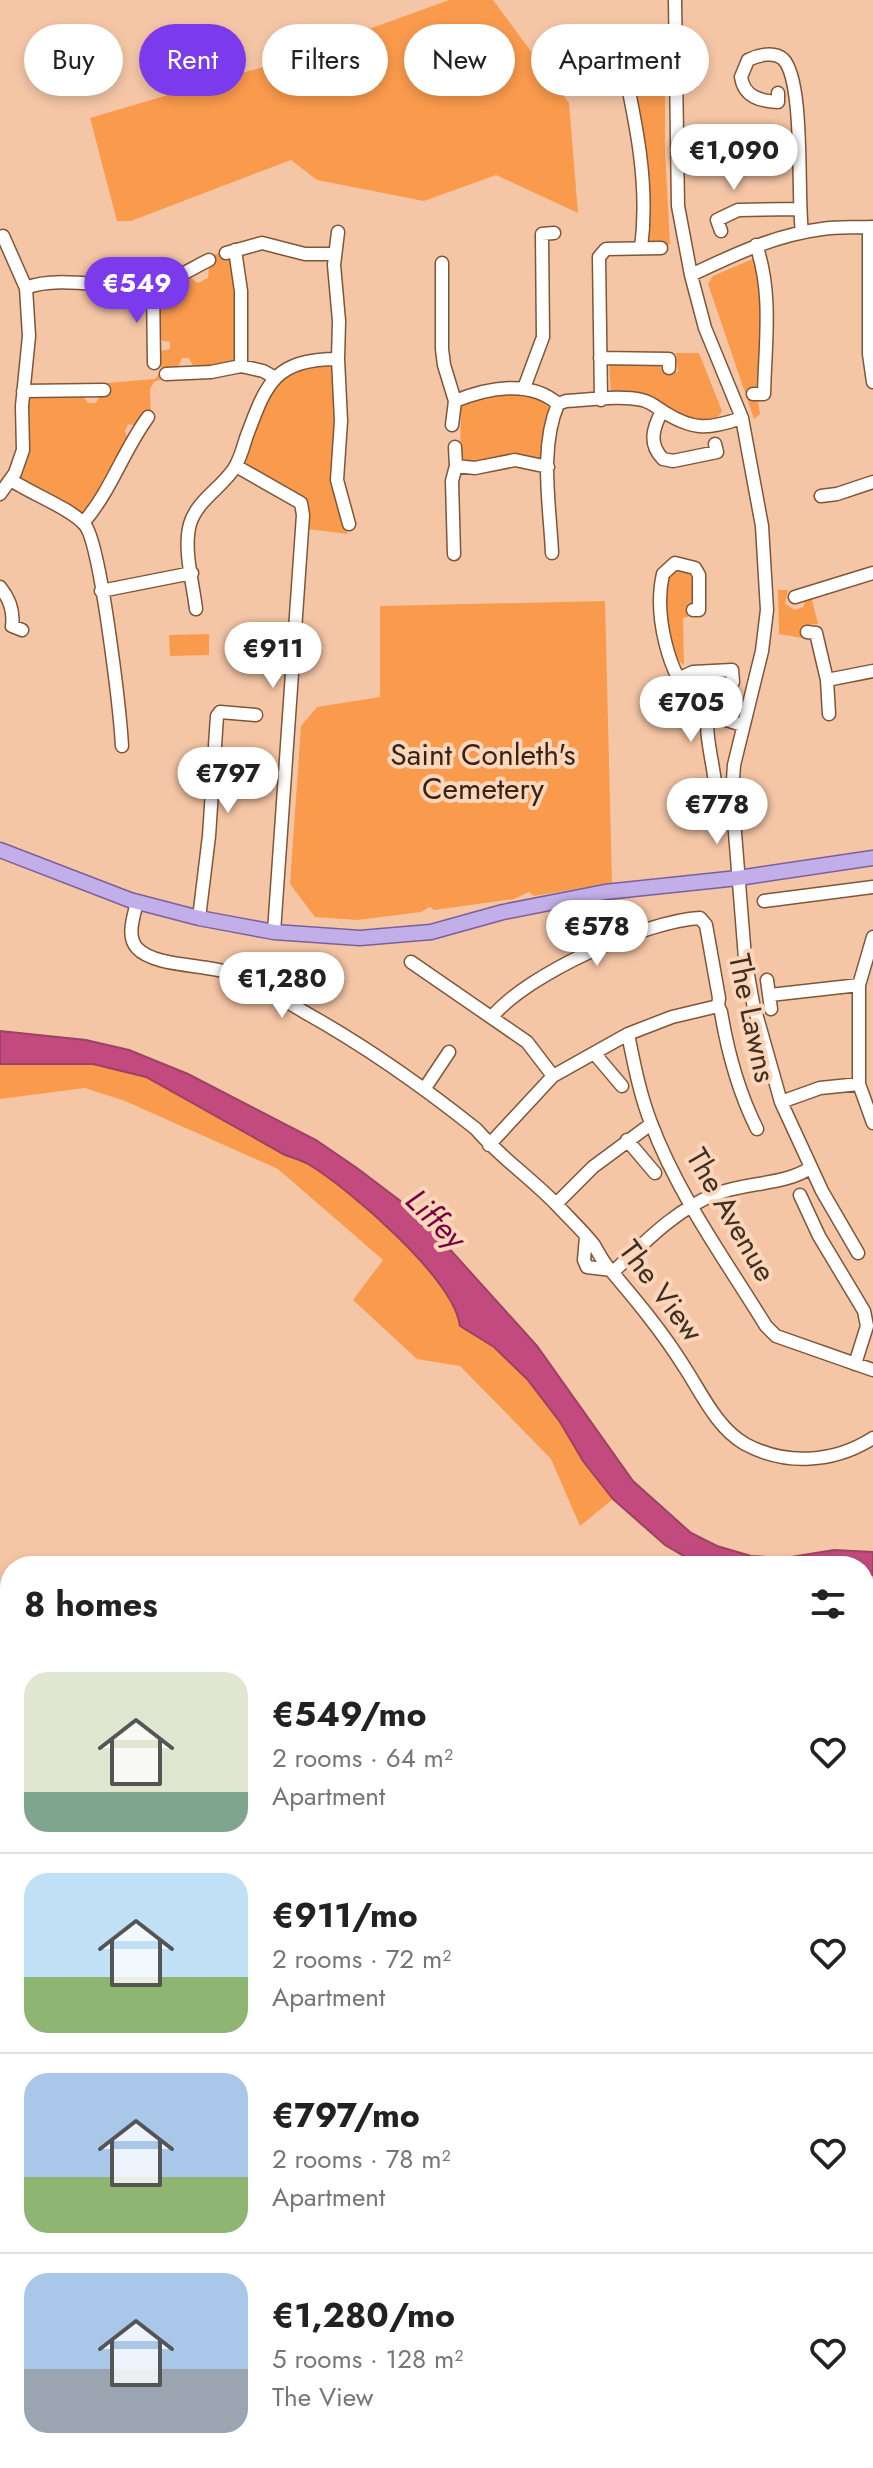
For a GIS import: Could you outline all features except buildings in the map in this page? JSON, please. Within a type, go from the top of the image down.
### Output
[{"type":"main road","points":[[0,850],[137,902],[199,918],[274,932],[360,938],[431,932],[503,912],[605,892],[738,878],[873,858]]},
{"type":"street","points":[[675,0],[678,206],[705,328],[742,418],[762,526],[767,610],[762,651],[734,765],[732,795],[745,958],[769,1065],[781,1102],[810,1168],[858,1253]]},
{"type":"street","points":[[778,93],[778,102],[764,101],[746,91],[741,77],[748,60],[775,55],[781,57],[790,69],[795,88],[802,232]]},
{"type":"street","points":[[631,96],[640,154],[641,248]]},
{"type":"street","points":[[721,231],[717,220],[738,210],[799,209]]},
{"type":"street","points":[[691,275],[756,245],[802,232],[871,227],[872,335],[869,354],[873,382]]},
{"type":"street","points":[[338,232],[334,254],[341,421],[337,480],[349,524]]},
{"type":"street","points":[[524,388],[543,337],[542,234],[554,233]]},
{"type":"street","points":[[0,494],[11,480],[23,450],[23,391],[29,336],[26,288],[3,236]]},
{"type":"street","points":[[241,366],[241,291],[230,251],[262,243],[305,254],[334,254]]},
{"type":"street","points":[[753,394],[764,394],[766,305],[765,278],[756,245]]},
{"type":"street","points":[[601,400],[599,257],[606,249],[661,248]]},
{"type":"street","points":[[26,288],[69,284],[153,286],[209,260]]},
{"type":"street","points":[[442,263],[442,349],[455,401],[452,425]]},
{"type":"street","points":[[197,266],[203,280]]},
{"type":"street","points":[[153,286],[154,363]]},
{"type":"street","points":[[154,347],[169,346]]},
{"type":"street","points":[[600,358],[669,359],[669,368]]},
{"type":"street","points":[[196,609],[186,544],[191,521],[236,466],[260,403],[274,377],[300,364],[338,359]]},
{"type":"street","points":[[166,374],[185,365],[211,372],[241,366],[274,377]]},
{"type":"street","points":[[455,401],[468,396],[524,388],[550,397],[558,404]]},
{"type":"street","points":[[23,391],[96,393]]},
{"type":"street","points":[[558,404],[566,401],[638,399],[700,428],[719,426],[742,418]]},
{"type":"street","points":[[552,553],[548,467],[550,434],[558,404]]},
{"type":"street","points":[[662,411],[653,432],[653,445],[663,459],[673,461],[717,452],[715,444]]},
{"type":"street","points":[[83,523],[101,501],[132,430],[148,417]]},
{"type":"street","points":[[454,554],[452,481],[456,466],[455,447]]},
{"type":"street","points":[[456,466],[475,468],[515,460],[548,467]]},
{"type":"street","points":[[236,466],[301,503],[303,515],[295,540],[274,932]]},
{"type":"street","points":[[337,480],[351,479]]},
{"type":"street","points":[[11,480],[83,523],[94,544],[126,724],[122,746]]},
{"type":"street","points":[[821,496],[873,482]]},
{"type":"street","points":[[693,610],[699,610],[699,575],[695,568],[675,563],[663,574],[660,608],[662,629],[680,678],[698,704],[743,725]]},
{"type":"street","points":[[101,591],[192,573]]},
{"type":"street","points":[[795,597],[873,573]]},
{"type":"street","points":[[0,587],[8,596],[12,629]]},
{"type":"street","points":[[807,632],[816,633],[827,680],[829,714]]},
{"type":"street","points":[[680,678],[693,672],[732,670],[733,682]]},
{"type":"street","points":[[827,680],[873,671]]},
{"type":"street","points":[[199,918],[209,839],[217,716],[220,712],[256,715]]},
{"type":"street","points":[[710,712],[705,726],[714,760],[715,784]]},
{"type":"street","points":[[764,901],[825,886],[873,887]]},
{"type":"street","name":"The View","points":[[137,902],[131,929],[134,945],[140,952],[226,972],[253,983],[368,1049],[425,1088],[476,1129],[489,1145],[556,1204],[586,1237],[675,1351],[717,1419],[742,1442],[776,1457],[816,1459],[847,1452],[873,1438]]},
{"type":"street","name":"The Lawns","points":[[492,1017],[513,996],[565,964],[611,941],[661,925],[700,918],[704,921],[709,940],[718,1006],[733,1072],[756,1112],[757,1129]]},
{"type":"street","points":[[873,937],[859,985],[859,1084],[873,1123]]},
{"type":"street","points":[[411,962],[434,970],[527,1042],[553,1076]]},
{"type":"street","points":[[767,980],[771,1009]]},
{"type":"street","points":[[770,995],[859,985]]},
{"type":"street","points":[[489,1145],[553,1076],[628,1034],[672,1017],[718,1006]]},
{"type":"street","name":"The Avenue","points":[[628,1034],[651,1124],[693,1206],[771,1332],[855,1364]]},
{"type":"street","points":[[425,1088],[449,1052]]},
{"type":"street","points":[[594,1053],[622,1086]]},
{"type":"street","points":[[781,1102],[820,1088],[859,1084]]},
{"type":"street","points":[[556,1204],[593,1167],[651,1124]]},
{"type":"street","points":[[627,1140],[655,1173]]},
{"type":"street","points":[[612,1271],[693,1206],[714,1195],[736,1187],[791,1179],[810,1168]]},
{"type":"street","points":[[800,1195],[799,1211],[864,1311],[867,1326],[855,1364],[873,1370]]},
{"type":"green space","points":[[449,0],[493,0],[511,24],[404,24],[404,96],[515,96],[515,30],[531,52],[531,96],[564,96],[569,103],[578,213],[496,175],[424,201],[317,180],[291,160],[131,221],[117,221],[90,118],[165,96],[246,96],[246,72],[262,67],[262,96],[388,96],[388,24],[383,24]]},
{"type":"green space","points":[[635,96],[665,96],[670,244],[659,246],[649,242],[647,235],[640,115]]},
{"type":"green space","points":[[222,252],[231,259],[236,287],[235,360],[212,368],[194,368],[189,358],[182,358],[171,373],[154,382],[150,389],[151,421],[137,426],[128,424],[125,431],[128,440],[109,481],[84,516],[22,482],[19,478],[28,399],[34,396],[82,395],[88,403],[96,403],[100,395],[106,393],[106,383],[155,379],[163,369],[159,365],[161,351],[170,349],[170,342],[159,337],[160,290],[188,276],[198,283],[208,278],[210,256]]},
{"type":"green space","points":[[755,258],[762,281],[759,386],[753,386],[752,400],[758,401],[760,414],[754,419],[708,284],[713,276]]},
{"type":"green space","points":[[676,353],[699,353],[722,411],[716,420],[696,421],[650,397],[611,394],[609,364],[652,363],[661,367],[662,372],[678,372]]},
{"type":"green space","points":[[325,365],[333,368],[337,440],[330,482],[348,534],[307,529],[298,495],[246,462],[260,415],[279,382],[296,371]]},
{"type":"green space","points":[[518,392],[528,393],[549,403],[542,461],[463,462],[460,459],[461,405]]},
{"type":"green space","points":[[674,569],[694,574],[695,601],[688,606],[688,617],[683,618],[684,665],[672,647],[666,619],[666,589]]},
{"type":"green space","points":[[778,590],[788,590],[785,604],[795,610],[803,607],[808,596],[811,596],[818,624],[804,625],[802,638],[779,634]]},
{"type":"green space","name":"Saint Conleth's Cemetery","points":[[605,601],[612,883],[534,896],[529,892],[514,899],[434,910],[430,907],[421,912],[358,920],[315,917],[290,884],[301,726],[317,707],[380,697],[380,606]]},
{"type":"green space","points":[[209,634],[209,655],[170,656],[169,635]]},
{"type":"green space","points":[[0,1063],[93,1064],[146,1077],[326,1176],[373,1214],[420,1261],[440,1285],[460,1326],[494,1347],[527,1379],[613,1499],[580,1526],[551,1459],[460,1366],[417,1359],[353,1300],[383,1260],[278,1169],[125,1101],[85,1088],[0,1099]]},
{"type":"shaded area","points":[[0,1031],[86,1040],[129,1050],[188,1074],[316,1140],[419,1215],[537,1346],[633,1481],[691,1533],[717,1546],[751,1556],[684,1556],[665,1545],[613,1499],[527,1379],[494,1347],[460,1326],[440,1284],[420,1261],[349,1193],[308,1164],[285,1155],[146,1077],[93,1064],[0,1064]]},
{"type":"shaded area","points":[[834,1550],[873,1552],[873,1556],[797,1556]]},
{"type":"water label","name":"Liffey","points":[[436,1219]]}]
